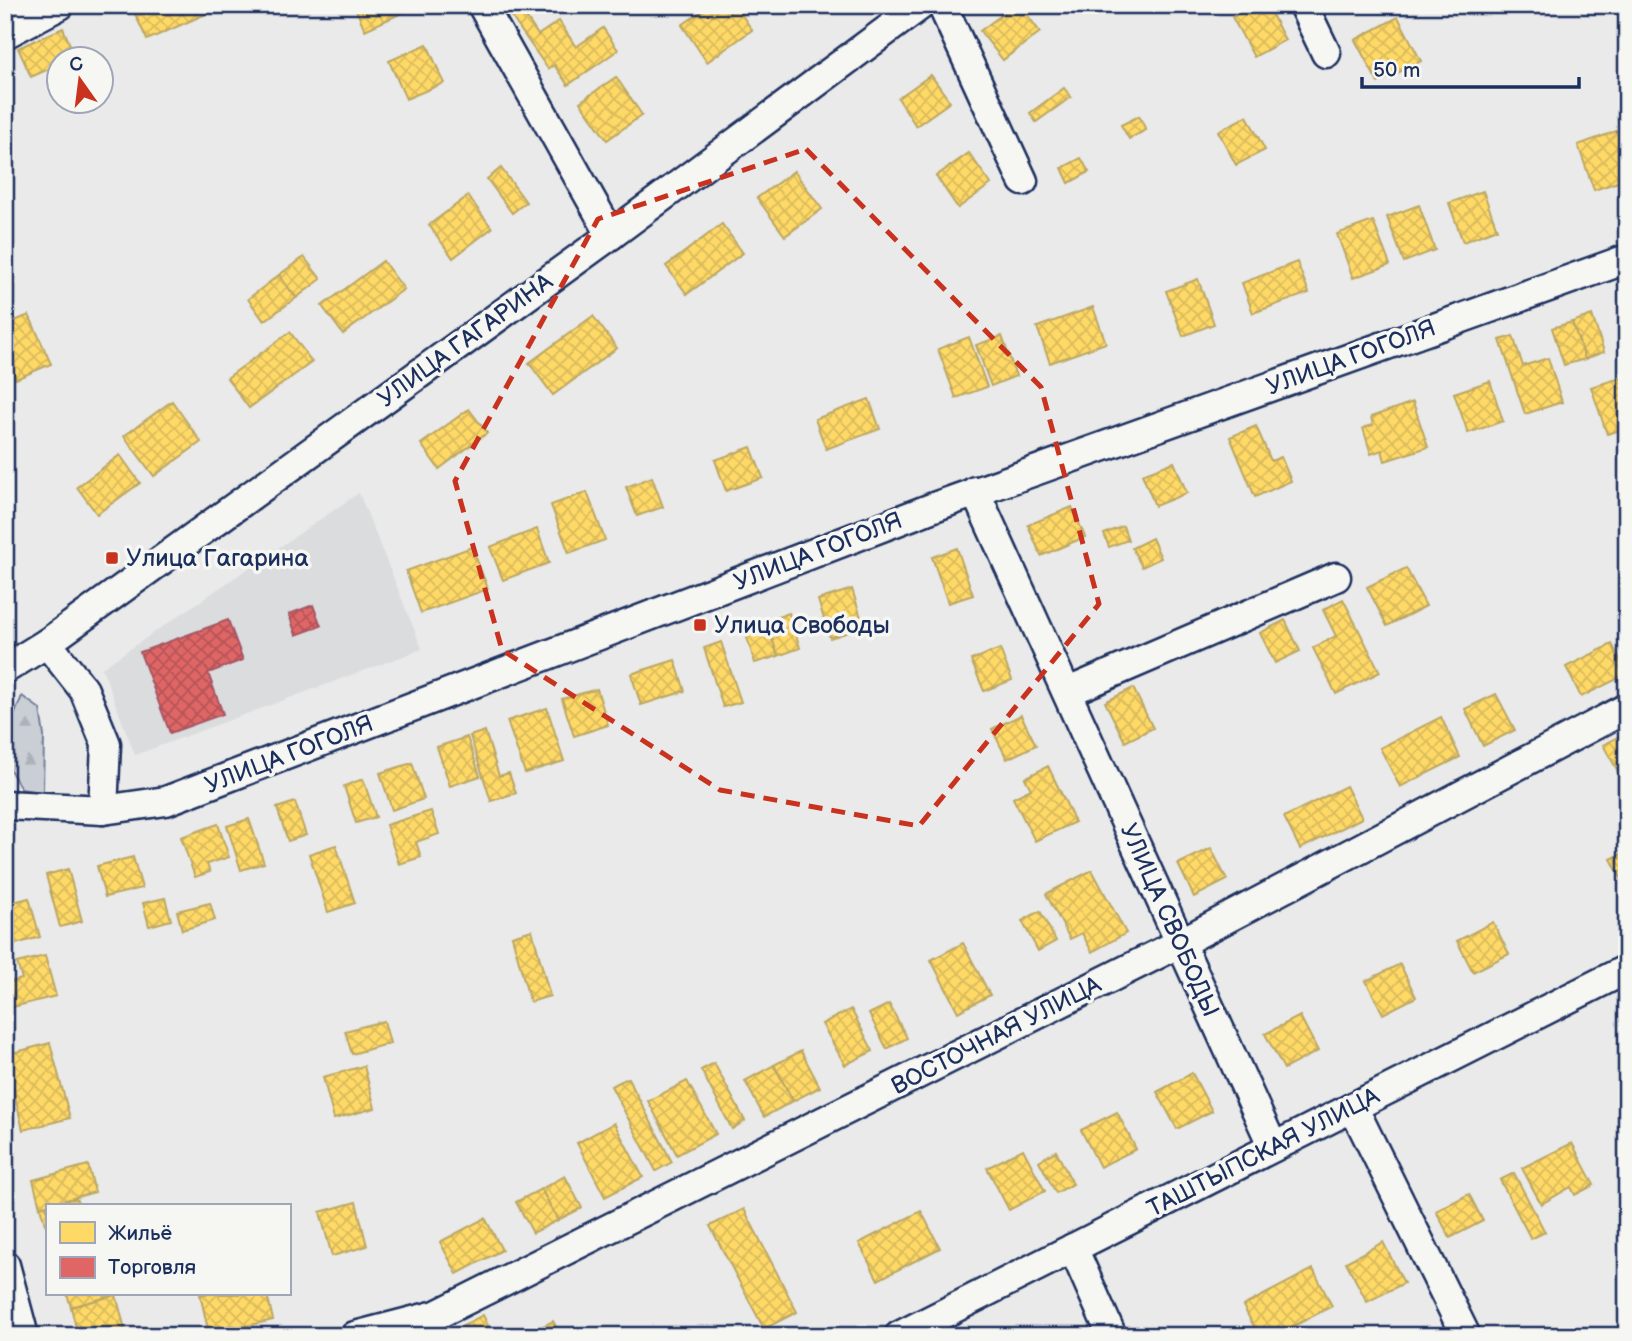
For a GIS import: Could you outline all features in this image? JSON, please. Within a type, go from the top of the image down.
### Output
[{"type":"street","points":[[5,34],[60,5]]},
{"type":"street","points":[[482,5],[611,235]]},
{"type":"street","name":"УЛИЦА ГАГАРИНА","points":[[5,669],[47,643],[611,235],[921,5]]},
{"type":"street","points":[[942,5],[1023,181]]},
{"type":"street","points":[[1303,5],[1326,53]]},
{"type":"street","name":"УЛИЦА ГОГОЛЯ","points":[[5,806],[103,810],[166,801],[975,491],[1627,259]]},
{"type":"street","name":"УЛИЦА СВОБОДЫ","points":[[975,491],[1273,1147]]},
{"type":"street","points":[[1068,692],[1336,577]]},
{"type":"street","points":[[47,643],[85,690],[106,744],[103,810]]},
{"type":"street","name":"ВОСТОЧНАЯ УЛИЦА","points":[[355,1336],[436,1315],[1180,943],[1627,708]]},
{"type":"street","name":"ТАШТЫПСКАЯ УЛИЦА","points":[[899,1336],[1627,969]]},
{"type":"street","points":[[1353,1107],[1466,1336]]},
{"type":"street","points":[[1073,1248],[1112,1336]]},
{"type":"street","points":[[5,1265],[24,1336]]},
{"type":"highlighted area","points":[[806,149],[1041,387],[1099,604],[919,826],[720,790],[502,650],[455,481],[598,219]]},
{"type":"shaded area","points":[[359,493],[422,649],[135,755],[102,668]]},
{"type":"green space","points":[[22,696],[40,709],[44,736],[43,793],[21,789],[8,766],[9,728]]},
{"type":"building: Жильё","points":[[131,5],[226,5],[147,40]]},
{"type":"building: Жильё","points":[[354,5],[414,5],[415,7],[365,30]]},
{"type":"building: Жильё","points":[[518,5],[538,35],[559,21],[576,47],[603,28],[618,50],[568,85],[554,65],[548,69],[506,9]]},
{"type":"building: Жильё","points":[[711,5],[735,5],[752,30],[707,62],[682,25]]},
{"type":"building: Жильё","points":[[1015,5],[1020,5],[1040,32],[1003,60],[980,31]]},
{"type":"building: Жильё","points":[[1255,5],[1267,5],[1285,40],[1254,57],[1232,17]]},
{"type":"building: Жильё","points":[[1536,5],[1556,5],[1540,14]]},
{"type":"building: Жильё","points":[[1398,17],[1421,61],[1378,83],[1355,40]]},
{"type":"building: Жильё","points":[[63,28],[70,46],[46,46],[46,70],[31,77],[18,48]]},
{"type":"building: Жильё","points":[[427,44],[444,83],[406,99],[389,61]]},
{"type":"building: Жильё","points":[[931,75],[950,102],[916,126],[898,98]]},
{"type":"building: Жильё","points":[[616,77],[642,115],[607,140],[580,102]]},
{"type":"building: Жильё","points":[[1064,88],[1071,97],[1036,122],[1030,113]]},
{"type":"building: Жильё","points":[[1139,116],[1146,130],[1129,139],[1121,125]]},
{"type":"building: Жильё","points":[[1247,116],[1265,150],[1236,165],[1218,131]]},
{"type":"building: Жильё","points":[[1622,129],[1627,142],[1627,179],[1594,190],[1578,145]]},
{"type":"building: Жильё","points":[[969,153],[991,184],[958,208],[936,176]]},
{"type":"building: Жильё","points":[[1081,158],[1089,172],[1069,183],[1062,168]]},
{"type":"building: Жильё","points":[[501,168],[526,202],[512,213],[487,179]]},
{"type":"building: Жильё","points":[[794,171],[822,209],[785,236],[757,198]]},
{"type":"building: Жильё","points":[[1483,191],[1497,229],[1463,242],[1449,203]]},
{"type":"building: Жильё","points":[[468,196],[492,228],[453,258],[429,225]]},
{"type":"building: Жильё","points":[[1419,205],[1435,250],[1404,262],[1387,217]]},
{"type":"building: Жильё","points":[[1373,221],[1390,265],[1353,278],[1337,234]]},
{"type":"building: Жильё","points":[[722,224],[743,253],[687,294],[666,266]]},
{"type":"building: Жильё","points":[[304,257],[321,279],[296,298],[279,275]]},
{"type":"building: Жильё","points":[[383,261],[404,289],[343,334],[322,306]]},
{"type":"building: Жильё","points":[[1297,262],[1309,293],[1253,313],[1242,283]]},
{"type":"building: Жильё","points":[[279,275],[296,298],[264,321],[248,299]]},
{"type":"building: Жильё","points":[[1198,279],[1214,324],[1183,336],[1166,291]]},
{"type":"building: Жильё","points":[[1093,307],[1106,343],[1050,363],[1037,327]]},
{"type":"building: Жильё","points":[[29,315],[51,364],[16,379],[5,356],[5,325]]},
{"type":"building: Жильё","points":[[1592,315],[1604,352],[1585,359],[1572,322]]},
{"type":"building: Жильё","points":[[593,316],[617,348],[553,395],[529,363]]},
{"type":"building: Жильё","points":[[1572,322],[1585,359],[1564,365],[1552,328]]},
{"type":"building: Жильё","points":[[290,332],[312,362],[249,408],[227,378]]},
{"type":"building: Жильё","points":[[1002,336],[1016,376],[991,386],[976,345]]},
{"type":"building: Жильё","points":[[1513,336],[1523,366],[1548,358],[1562,402],[1525,414],[1500,340]]},
{"type":"building: Жильё","points":[[969,337],[987,387],[956,398],[938,349]]},
{"type":"building: Жильё","points":[[1627,376],[1627,428],[1607,434],[1591,387]]},
{"type":"building: Жильё","points":[[1490,381],[1503,421],[1468,433],[1454,393]]},
{"type":"building: Жильё","points":[[869,399],[880,429],[826,449],[815,419]]},
{"type":"building: Жильё","points":[[172,401],[201,442],[154,476],[124,436]]},
{"type":"building: Жильё","points":[[1413,402],[1428,447],[1385,461],[1382,450],[1371,454],[1363,428],[1373,425],[1371,417]]},
{"type":"building: Жильё","points":[[469,409],[487,433],[439,469],[421,444]]},
{"type":"building: Жильё","points":[[1256,426],[1271,461],[1281,457],[1291,481],[1255,497],[1230,437]]},
{"type":"building: Жильё","points":[[751,447],[763,478],[726,491],[715,460]]},
{"type":"building: Жильё","points":[[120,455],[140,483],[97,514],[77,487]]},
{"type":"building: Жильё","points":[[1174,462],[1187,493],[1155,506],[1142,474]]},
{"type":"building: Жильё","points":[[652,477],[663,507],[637,516],[626,487]]},
{"type":"building: Жильё","points":[[587,492],[605,540],[569,553],[551,505]]},
{"type":"building: Жильё","points":[[1072,507],[1085,537],[1041,556],[1028,525]]},
{"type":"building: Жильё","points":[[1123,526],[1128,540],[1109,547],[1104,534]]},
{"type":"building: Жильё","points":[[537,529],[549,563],[503,580],[490,547]]},
{"type":"building: Жильё","points":[[1152,538],[1161,558],[1142,567],[1132,548]]},
{"type":"building: Жильё","points":[[472,547],[488,589],[421,613],[406,571]]},
{"type":"building: Жильё","points":[[957,548],[973,595],[948,603],[932,557]]},
{"type":"building: Жильё","points":[[1406,568],[1426,606],[1387,626],[1367,587]]},
{"type":"building: Жильё","points":[[852,589],[864,627],[830,638],[818,600]]},
{"type":"building: Жильё","points":[[1343,599],[1380,672],[1336,694],[1313,648],[1336,636],[1323,610]]},
{"type":"building: Жильё","points":[[789,613],[800,648],[778,656],[766,621]]},
{"type":"building: Жильё","points":[[1285,620],[1300,651],[1275,663],[1260,633]]},
{"type":"building: Жильё","points":[[766,621],[778,656],[755,663],[744,628]]},
{"type":"building: Жильё","points":[[721,642],[741,702],[723,707],[704,648]]},
{"type":"building: Жильё","points":[[1612,644],[1627,674],[1581,697],[1566,667]]},
{"type":"building: Жильё","points":[[1000,649],[1012,680],[984,691],[971,660]]},
{"type":"building: Жильё","points":[[675,660],[685,691],[641,705],[631,674]]},
{"type":"building: Жильё","points":[[1133,688],[1153,728],[1125,742],[1105,702]]},
{"type":"building: Жильё","points":[[597,689],[608,725],[574,736],[562,699]]},
{"type":"building: Жильё","points":[[1496,694],[1515,730],[1483,746],[1465,709]]},
{"type":"building: Жильё","points":[[547,708],[564,761],[525,773],[507,721]]},
{"type":"building: Жильё","points":[[1021,715],[1036,745],[1007,759],[992,729]]},
{"type":"building: Жильё","points":[[1441,717],[1460,757],[1400,787],[1380,748]]},
{"type":"building: Жильё","points":[[485,731],[499,776],[509,773],[516,793],[491,801],[470,736]]},
{"type":"building: Жильё","points":[[1625,733],[1627,737],[1627,787],[1603,745]]},
{"type":"building: Жильё","points":[[467,737],[480,776],[450,786],[437,747]]},
{"type":"building: Жильё","points":[[412,763],[424,799],[392,810],[380,773]]},
{"type":"building: Жильё","points":[[1048,766],[1075,822],[1035,841],[1013,798],[1031,789],[1025,778]]},
{"type":"building: Жильё","points":[[363,779],[376,817],[356,823],[344,786]]},
{"type":"building: Жильё","points":[[1346,786],[1362,818],[1300,849],[1284,817]]},
{"type":"building: Жильё","points":[[295,802],[306,835],[288,841],[277,808]]},
{"type":"building: Жильё","points":[[431,811],[439,834],[416,842],[421,857],[399,864],[386,825]]},
{"type":"building: Жильё","points":[[249,819],[264,863],[241,870],[227,826]]},
{"type":"building: Жильё","points":[[218,824],[229,857],[207,864],[210,872],[195,877],[181,837]]},
{"type":"building: Жильё","points":[[336,845],[355,903],[328,912],[309,854]]},
{"type":"building: Жильё","points":[[1211,848],[1227,880],[1194,897],[1178,864]]},
{"type":"building: Жильё","points":[[1627,851],[1627,889],[1611,859]]},
{"type":"building: Жильё","points":[[133,857],[142,888],[105,897],[97,866]]},
{"type":"building: Жильё","points":[[68,869],[82,921],[60,927],[46,875]]},
{"type":"building: Жильё","points":[[1092,870],[1126,933],[1092,952],[1082,933],[1070,939],[1046,894]]},
{"type":"building: Жильё","points":[[29,898],[40,937],[9,946],[5,931],[5,904]]},
{"type":"building: Жильё","points":[[165,898],[171,920],[149,926],[143,903]]},
{"type":"building: Жильё","points":[[210,903],[215,920],[182,930],[177,911]]},
{"type":"building: Жильё","points":[[1040,911],[1056,941],[1038,951],[1022,921]]},
{"type":"building: Жильё","points":[[1493,922],[1509,954],[1473,972],[1457,941]]},
{"type":"building: Жильё","points":[[532,930],[550,996],[530,1002],[512,936]]},
{"type":"building: Жильё","points":[[963,943],[990,995],[958,1012],[931,960]]},
{"type":"building: Жильё","points":[[45,956],[56,996],[5,1009],[5,983],[22,979],[17,963]]},
{"type":"building: Жильё","points":[[1400,964],[1416,997],[1383,1014],[1366,981]]},
{"type":"building: Жильё","points":[[889,1004],[907,1038],[887,1049],[869,1014]]},
{"type":"building: Жильё","points":[[851,1009],[873,1051],[845,1065],[822,1024]]},
{"type":"building: Жильё","points":[[1300,1016],[1318,1051],[1284,1069],[1265,1034]]},
{"type":"building: Жильё","points":[[384,1021],[390,1043],[352,1054],[345,1031]]},
{"type":"building: Жильё","points":[[50,1043],[70,1118],[23,1130],[5,1055]]},
{"type":"building: Жильё","points":[[801,1051],[820,1087],[793,1101],[774,1065]]},
{"type":"building: Жильё","points":[[714,1063],[745,1121],[732,1129],[701,1070]]},
{"type":"building: Жильё","points":[[774,1065],[793,1101],[764,1117],[745,1081]]},
{"type":"building: Жильё","points":[[364,1066],[375,1108],[334,1119],[323,1077]]},
{"type":"building: Жильё","points":[[1192,1073],[1212,1111],[1177,1129],[1157,1092]]},
{"type":"building: Жильё","points":[[628,1078],[672,1162],[656,1171],[611,1086]]},
{"type":"building: Жильё","points":[[687,1081],[716,1134],[677,1155],[648,1101]]},
{"type":"building: Жильё","points":[[1117,1112],[1136,1149],[1100,1167],[1081,1130]]},
{"type":"building: Жильё","points":[[614,1123],[643,1177],[605,1197],[577,1143]]},
{"type":"building: Жильё","points":[[1572,1143],[1594,1185],[1575,1195],[1571,1187],[1541,1204],[1522,1168]]},
{"type":"building: Жильё","points":[[1023,1149],[1045,1191],[1009,1210],[987,1168]]},
{"type":"building: Жильё","points":[[1056,1151],[1073,1184],[1056,1193],[1039,1161]]},
{"type":"building: Жильё","points":[[88,1165],[95,1192],[40,1207],[33,1180]]},
{"type":"building: Жильё","points":[[1514,1173],[1545,1232],[1531,1239],[1500,1180]]},
{"type":"building: Жильё","points":[[565,1176],[582,1208],[558,1220],[541,1189]]},
{"type":"building: Жильё","points":[[541,1189],[558,1220],[533,1233],[516,1202]]},
{"type":"building: Жильё","points":[[1469,1194],[1483,1221],[1450,1238],[1436,1211]]},
{"type":"building: Жильё","points":[[76,1198],[78,1204],[52,1204]]},
{"type":"building: Жильё","points":[[356,1202],[367,1246],[332,1256],[320,1212]]},
{"type":"building: Жильё","points":[[46,1206],[45,1224],[40,1207]]},
{"type":"building: Жильё","points":[[744,1209],[797,1312],[764,1329],[710,1226]]},
{"type":"building: Жильё","points":[[921,1211],[940,1248],[878,1280],[859,1243]]},
{"type":"building: Жильё","points":[[485,1218],[502,1250],[457,1274],[440,1242]]},
{"type":"building: Жильё","points":[[1383,1242],[1404,1283],[1367,1302],[1346,1262]]},
{"type":"building: Жильё","points":[[1313,1269],[1332,1306],[1275,1336],[1259,1336],[1243,1306]]},
{"type":"building: Жильё","points":[[68,1296],[112,1296],[71,1307]]},
{"type":"building: Жильё","points":[[116,1296],[125,1329],[114,1332],[115,1336],[78,1336],[71,1307]]},
{"type":"building: Жильё","points":[[200,1296],[267,1296],[273,1320],[209,1334]]},
{"type":"building: Жильё","points":[[483,1315],[493,1336],[442,1336]]},
{"type":"building: Жильё","points":[[553,1321],[561,1336],[523,1336]]},
{"type":"building: Торговля","points":[[313,605],[321,626],[296,635],[289,614]]},
{"type":"building: Торговля","points":[[228,620],[243,660],[208,673],[223,714],[170,733],[140,652]]},
{"type":"place","name":"Улица Гагарина","points":[[112,558]]},
{"type":"place","name":"Улица Свободы","points":[[700,625]]}]
